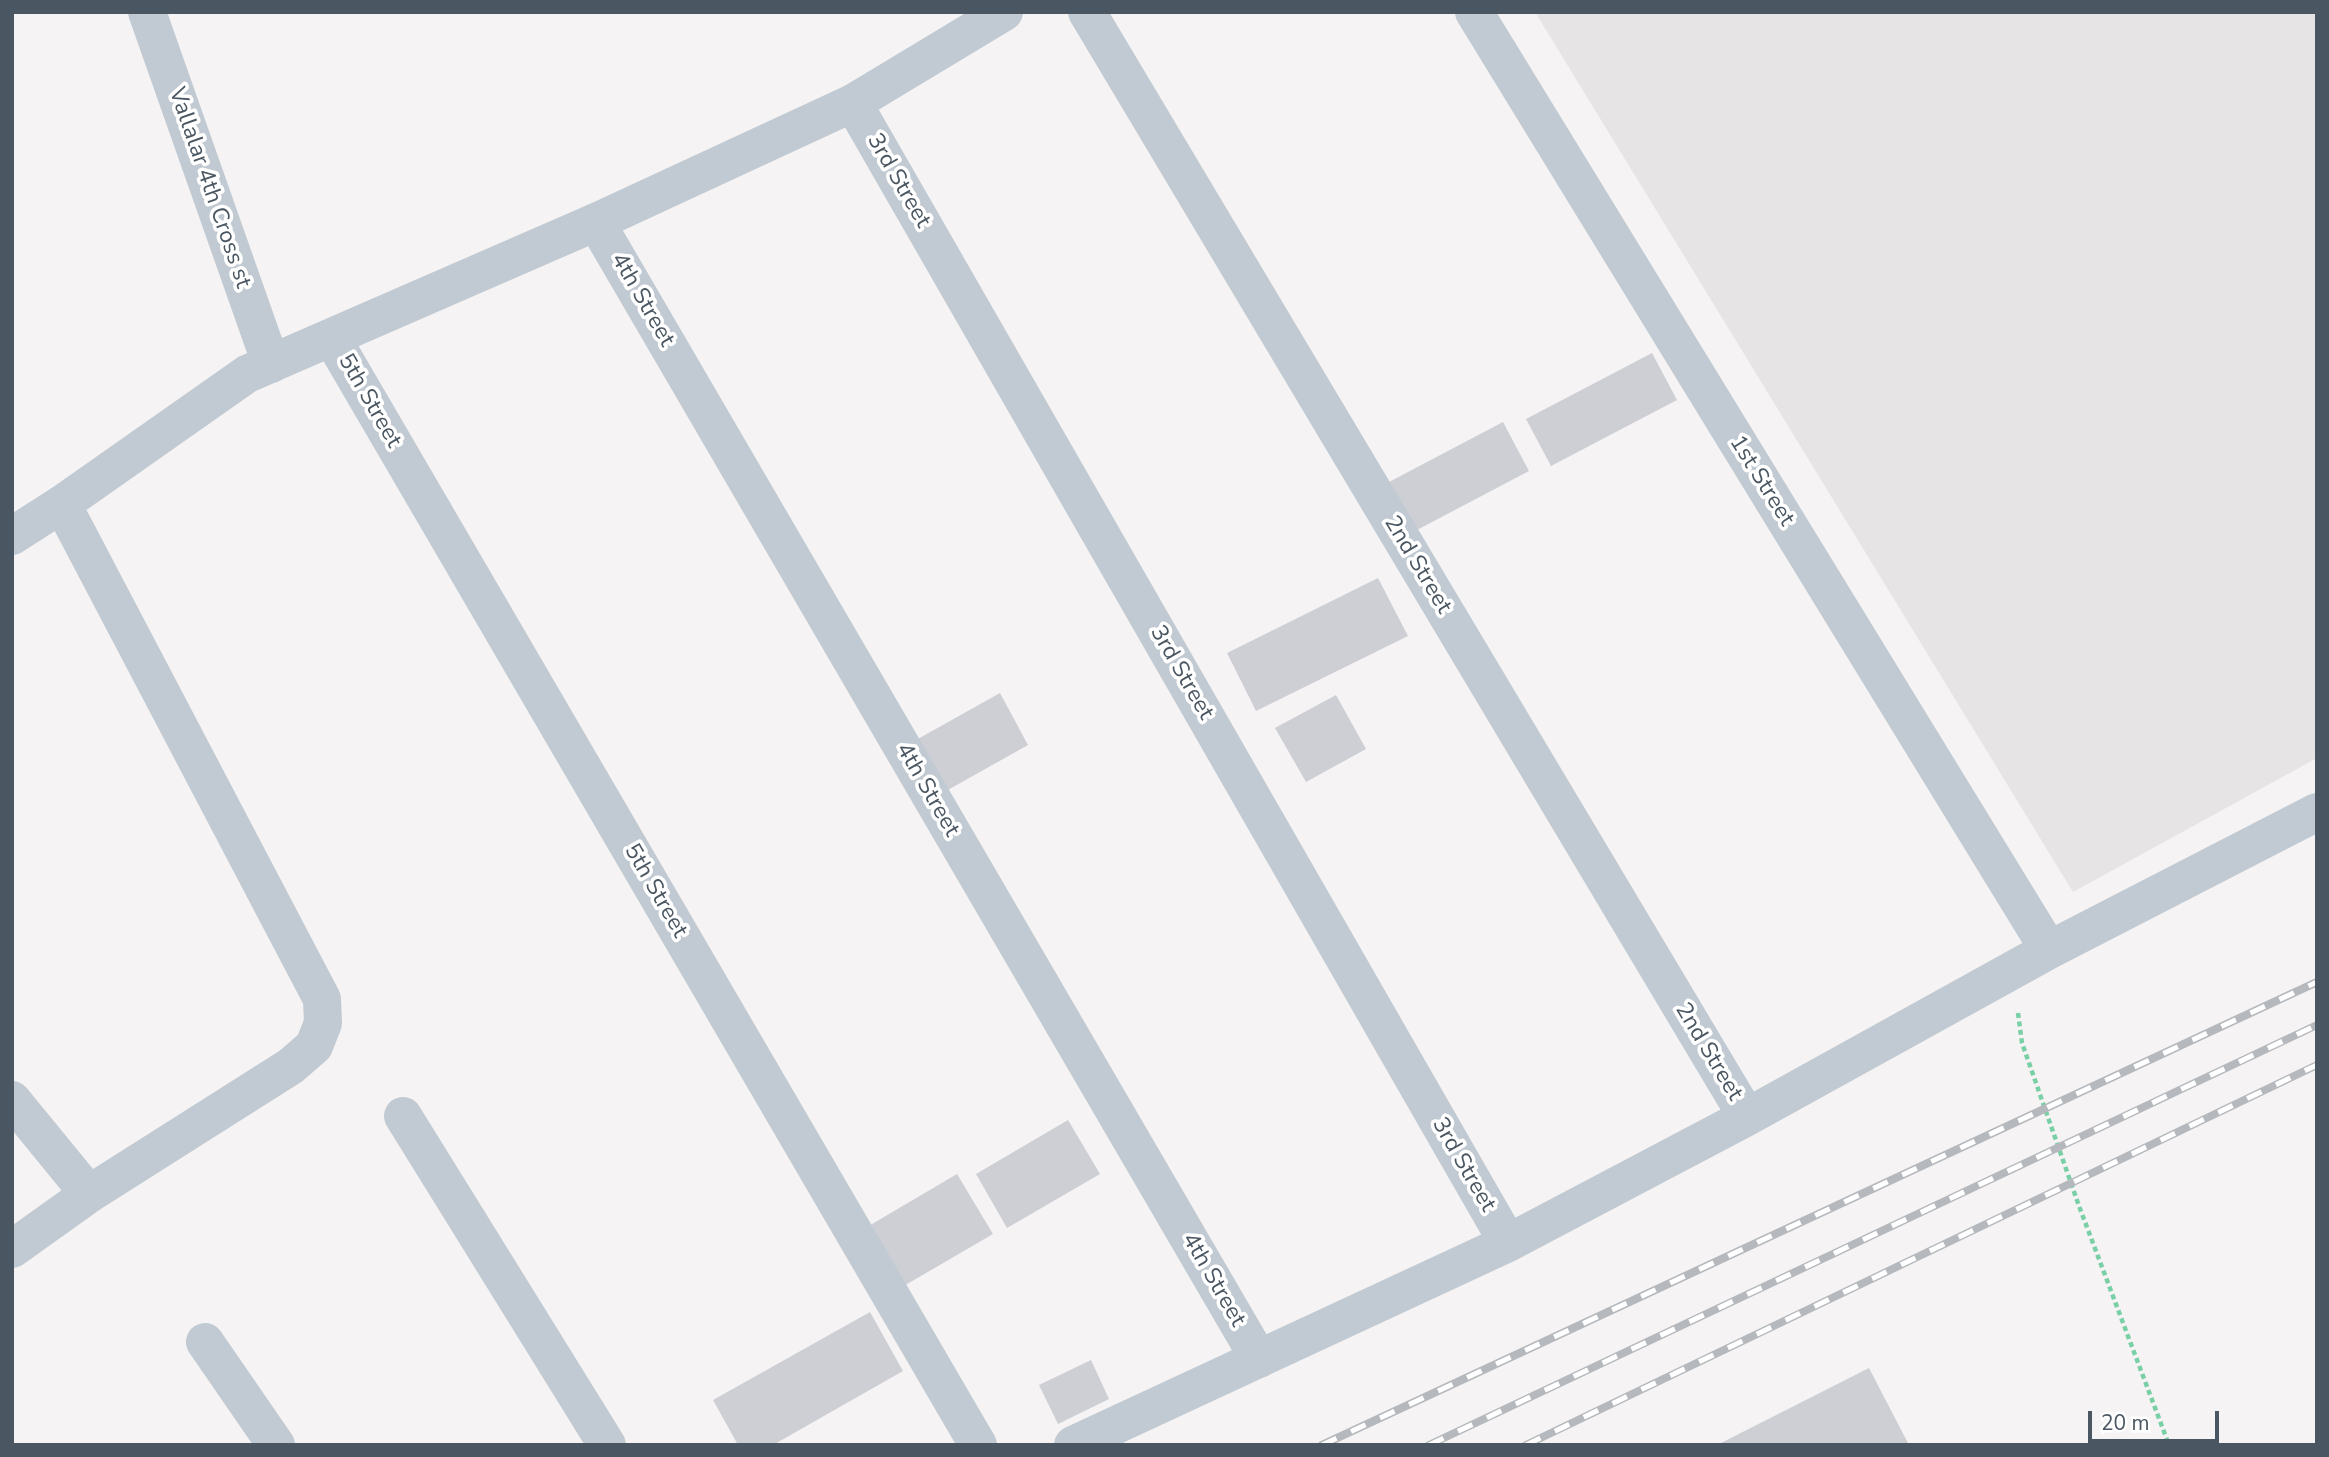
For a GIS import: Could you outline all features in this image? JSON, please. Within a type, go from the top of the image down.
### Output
[{"type":"street","name":"Vallalar 4th Cross st","points":[[147,12],[271,364]]},
{"type":"street","points":[[12,536],[247,374],[596,222],[853,103],[1004,12]]},
{"type":"street","name":"2nd Street","points":[[1087,12],[1747,1117]]},
{"type":"street","name":"1st Street","points":[[1474,12],[2036,957]]},
{"type":"street","name":"3rd Street","points":[[853,103],[1508,1243]]},
{"type":"street","name":"4th Street","points":[[596,222],[1259,1359]]},
{"type":"street","name":"5th Street","points":[[332,338],[978,1445]]},
{"type":"street","points":[[12,1249],[89,1194],[291,1066],[314,1046],[323,1023],[322,999],[62,504]]},
{"type":"street","points":[[1073,1445],[1508,1243],[1747,1117],[2036,957],[2317,812]]},
{"type":"street","points":[[12,1100],[89,1194]]},
{"type":"street","points":[[403,1116],[607,1445]]},
{"type":"street","points":[[205,1342],[276,1445]]},
{"type":"path","points":[[2036,957],[2016,1003],[2022,1043],[2079,1206],[2169,1445]]},
{"type":"shaded area","points":[[1535,12],[2317,12],[2317,758],[2073,892]]},
{"type":"building","points":[[1652,353],[1677,400],[1551,466],[1526,419]]},
{"type":"building","points":[[1503,422],[1529,471],[1415,531],[1389,482]]},
{"type":"building","points":[[1378,578],[1408,636],[1256,711],[1227,653]]},
{"type":"building","points":[[1000,693],[1028,745],[946,791],[916,740]]},
{"type":"building","points":[[1336,695],[1366,749],[1306,782],[1275,728]]},
{"type":"building","points":[[1068,1120],[1100,1174],[1007,1228],[976,1174]]},
{"type":"building","points":[[957,1174],[993,1234],[902,1287],[867,1227]]},
{"type":"building","points":[[870,1312],[903,1371],[773,1445],[738,1445],[713,1400]]},
{"type":"building","points":[[1091,1360],[1109,1399],[1058,1424],[1039,1385]]},
{"type":"building","points":[[1869,1368],[1909,1445],[1717,1445]]},
{"type":"railway","points":[[1322,1445],[2317,982]]},
{"type":"railway","points":[[1429,1445],[2317,1025]]},
{"type":"railway","points":[[1526,1445],[2317,1065]]}]
